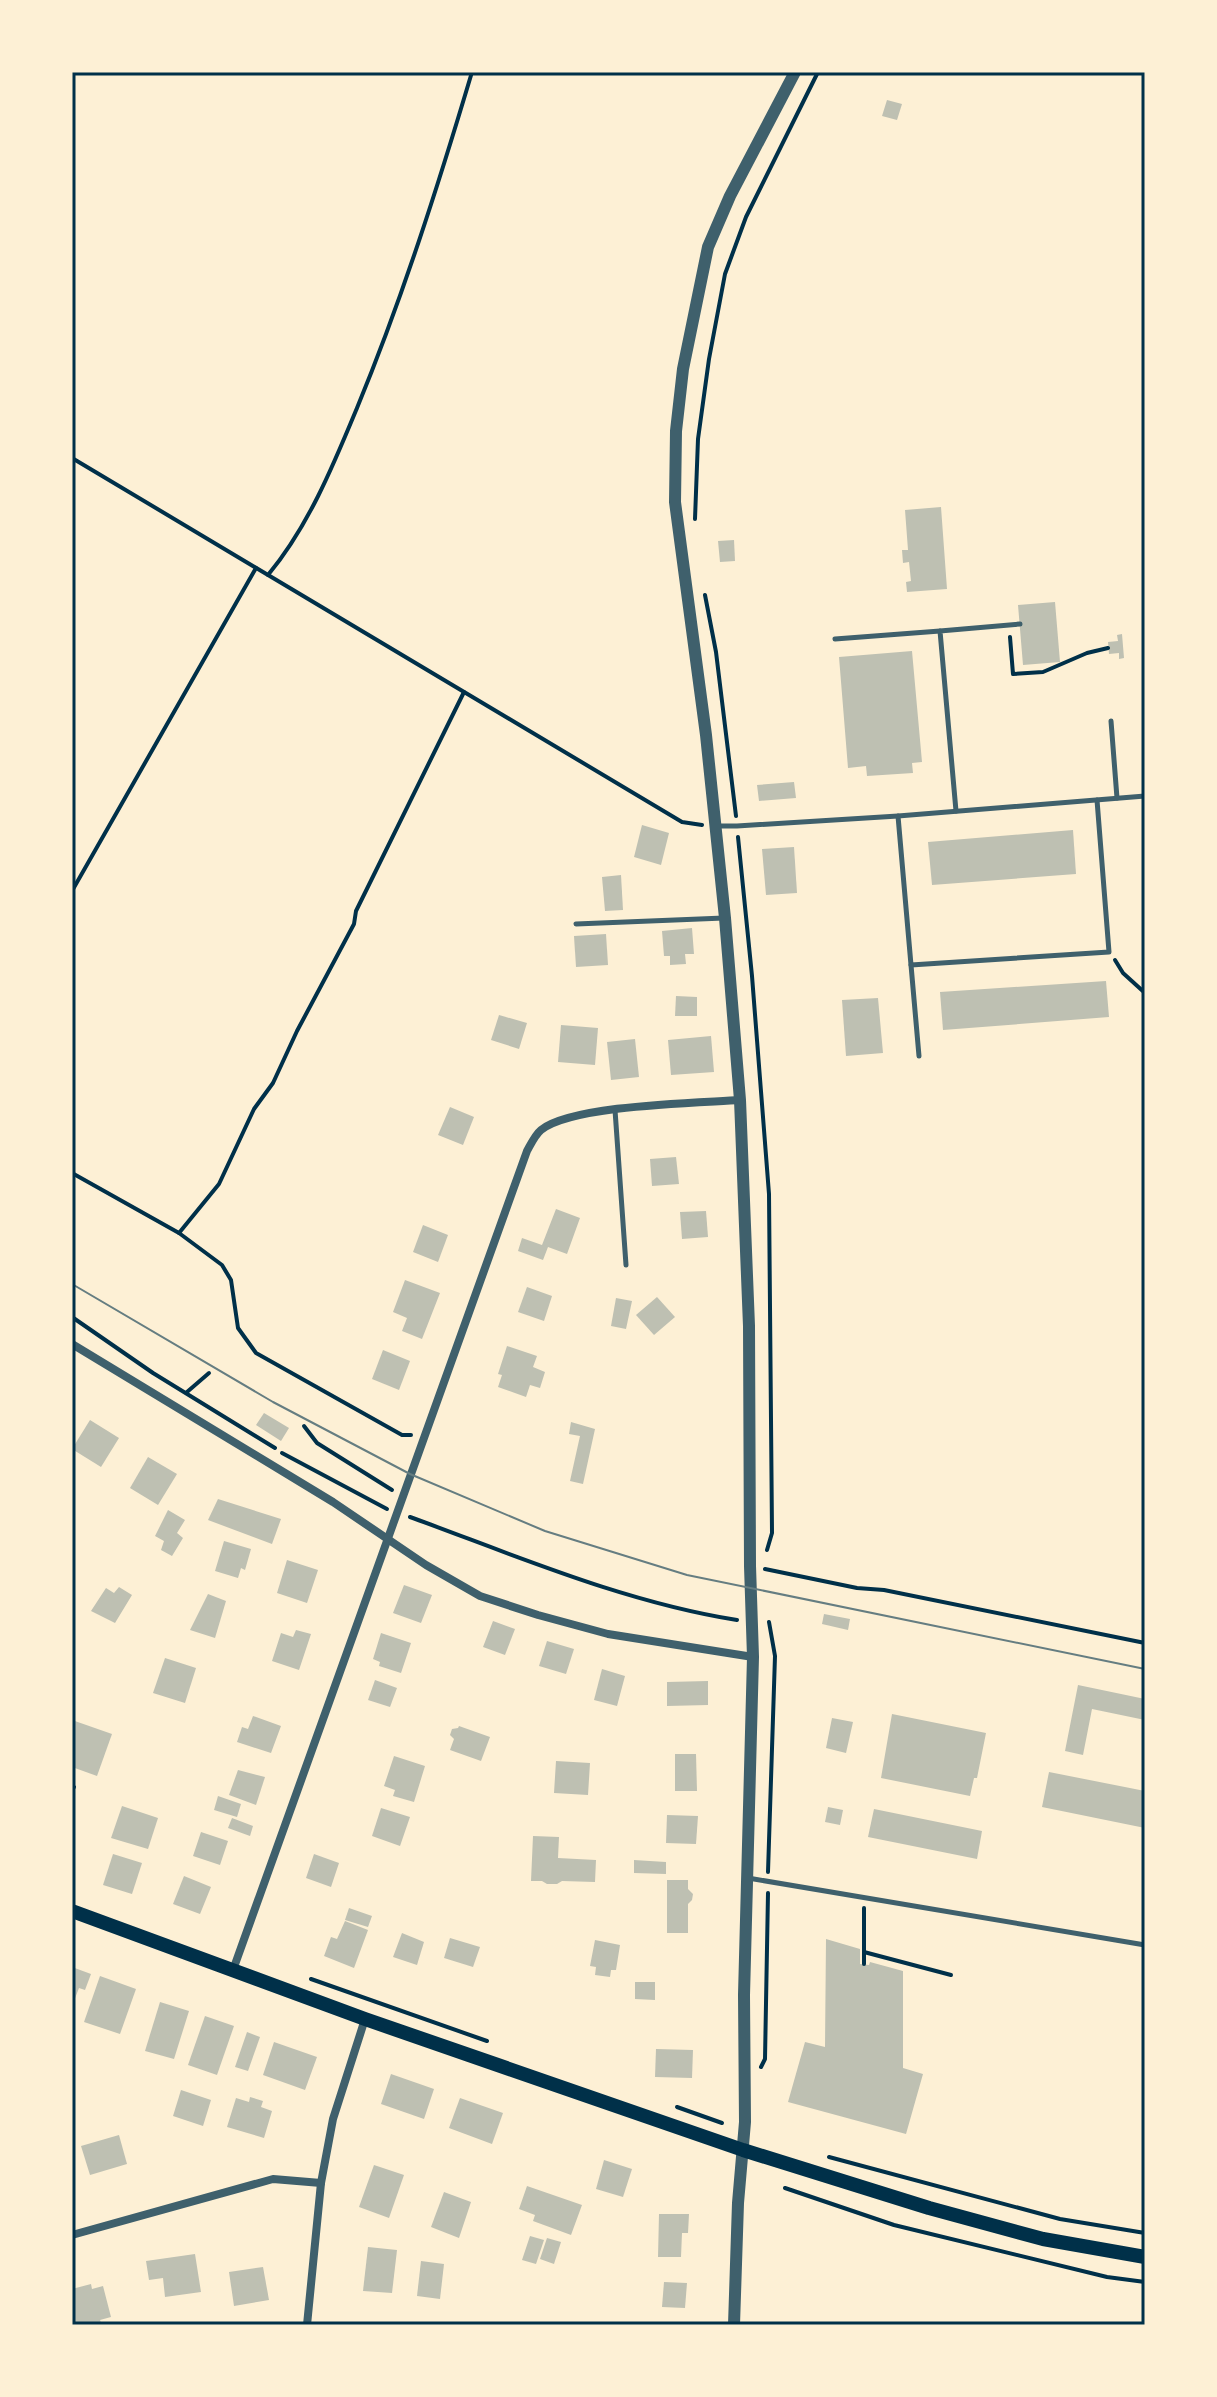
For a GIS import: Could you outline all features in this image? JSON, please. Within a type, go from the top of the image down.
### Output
[{"type":"main road","points":[[72,1911],[365,2019],[743,2150],[971,2220],[1043,2239],[1145,2257]]},
{"type":"street","points":[[734,2325],[743,2150],[753,1657],[749,1326],[740,1100],[716,826],[675,502],[676,431],[683,369],[708,247],[730,196],[795,72]]},
{"type":"street","points":[[232,1971],[527,1151],[542,1130],[557,1121],[579,1115],[740,1100]]},
{"type":"street","points":[[72,1344],[333,1502],[426,1565],[480,1596],[608,1634],[753,1657]]},
{"type":"street","points":[[307,2325],[321,2183],[333,2119],[365,2019]]},
{"type":"street","points":[[72,2235],[273,2179],[321,2183]]},
{"type":"lane","points":[[835,639],[1020,624]]},
{"type":"lane","points":[[940,631],[956,811]]},
{"type":"lane","points":[[1111,721],[1117,798]]},
{"type":"lane","points":[[716,826],[898,816],[1145,796]]},
{"type":"lane","points":[[911,965],[1109,952],[1097,800]]},
{"type":"lane","points":[[898,816],[919,1056]]},
{"type":"lane","points":[[576,924],[725,918]]},
{"type":"lane","points":[[615,1110],[626,1265]]},
{"type":"lane","points":[[748,1878],[1145,1945]]},
{"type":"path","points":[[268,575],[289,550],[334,465],[380,352],[431,209],[472,72]]},
{"type":"path","points":[[694,528],[698,439],[725,274],[746,217],[818,72]]},
{"type":"path","points":[[72,458],[682,822],[716,826]]},
{"type":"path","points":[[72,891],[256,568]]},
{"type":"path","points":[[705,593],[716,652],[737,826],[769,1194],[772,1533],[765,1556]]},
{"type":"path","points":[[1009,625],[1013,674],[1043,672],[1087,653],[1108,648]]},
{"type":"path","points":[[179,1233],[219,1184],[254,1109],[273,1083],[354,924],[356,911],[464,692]]},
{"type":"path","points":[[1109,952],[1123,973],[1145,993]]},
{"type":"path","points":[[72,1173],[179,1233],[222,1265],[231,1280],[238,1328],[256,1353],[402,1435],[424,1436]]},
{"type":"path","points":[[176,1407],[186,1393],[209,1373]]},
{"type":"path","points":[[304,1426],[317,1443],[402,1494]]},
{"type":"path","points":[[765,1580],[765,1569],[1145,1643]]},
{"type":"path","points":[[768,1617],[770,1625]]},
{"type":"path","points":[[864,1897],[864,1964]]},
{"type":"path","points":[[864,1952],[951,1975]]},
{"type":"path","points":[[821,2155],[1060,2219],[1145,2233]]},
{"type":"path","points":[[785,2188],[894,2225],[1107,2277],[1145,2282]]},
{"type":"building","points":[[887,100],[902,104],[897,120],[882,116]]},
{"type":"building","points":[[941,507],[947,589],[907,592],[906,582],[911,581],[909,562],[903,563],[902,550],[908,550],[905,510]]},
{"type":"building","points":[[734,540],[735,561],[720,562],[718,541]]},
{"type":"building","points":[[1055,602],[1060,662],[1023,665],[1018,605]]},
{"type":"building","points":[[1122,634],[1124,658],[1119,659],[1119,653],[1109,654],[1108,642],[1118,641],[1117,635]]},
{"type":"building","points":[[912,651],[922,762],[912,763],[913,773],[867,776],[866,766],[848,768],[839,657]]},
{"type":"building","points":[[794,782],[796,798],[759,801],[757,785]]},
{"type":"building","points":[[642,825],[669,833],[661,865],[634,857]]},
{"type":"building","points":[[1073,830],[1076,874],[932,885],[928,842]]},
{"type":"building","points":[[794,847],[797,893],[766,895],[762,849]]},
{"type":"building","points":[[621,875],[623,910],[605,911],[602,877]]},
{"type":"building","points":[[692,928],[694,954],[685,954],[686,964],[670,965],[670,956],[664,956],[662,931]]},
{"type":"building","points":[[606,934],[608,965],[576,967],[574,936]]},
{"type":"building","points":[[1106,981],[1109,1017],[943,1030],[940,992]]},
{"type":"building","points":[[676,996],[697,997],[697,1016],[675,1016]]},
{"type":"building","points":[[878,998],[883,1053],[846,1056],[842,1000]]},
{"type":"building","points":[[499,1015],[527,1023],[519,1049],[491,1040]]},
{"type":"building","points":[[561,1025],[598,1028],[595,1065],[558,1062]]},
{"type":"building","points":[[711,1036],[714,1072],[671,1075],[668,1040]]},
{"type":"building","points":[[635,1039],[639,1077],[611,1080],[607,1042]]},
{"type":"building","points":[[450,1107],[474,1117],[463,1145],[438,1135]]},
{"type":"building","points":[[676,1157],[679,1184],[652,1186],[650,1159]]},
{"type":"building","points":[[556,1209],[580,1218],[567,1254],[548,1247],[543,1260],[518,1251],[522,1238],[542,1245]]},
{"type":"building","points":[[706,1211],[708,1237],[682,1239],[680,1212]]},
{"type":"building","points":[[423,1225],[448,1235],[438,1262],[413,1252]]},
{"type":"building","points":[[405,1280],[440,1293],[422,1339],[402,1331],[407,1318],[393,1312]]},
{"type":"building","points":[[527,1287],[552,1296],[544,1321],[518,1312]]},
{"type":"building","points":[[657,1297],[675,1317],[654,1335],[636,1315]]},
{"type":"building","points":[[616,1298],[632,1301],[626,1329],[611,1326]]},
{"type":"building","points":[[507,1346],[537,1356],[533,1367],[545,1372],[540,1388],[530,1385],[526,1397],[498,1387],[502,1375],[498,1374]]},
{"type":"building","points":[[383,1350],[410,1361],[399,1390],[372,1379]]},
{"type":"building","points":[[264,1413],[289,1428],[281,1441],[256,1425]]},
{"type":"building","points":[[90,1420],[119,1438],[101,1467],[72,1449]]},
{"type":"building","points":[[571,1422],[595,1429],[583,1484],[570,1481],[580,1436],[569,1434]]},
{"type":"building","points":[[148,1457],[177,1474],[158,1505],[130,1488]]},
{"type":"building","points":[[218,1499],[281,1519],[272,1544],[208,1520]]},
{"type":"building","points":[[168,1510],[185,1520],[177,1533],[183,1538],[172,1556],[161,1550],[164,1541],[155,1536]]},
{"type":"building","points":[[224,1541],[251,1549],[245,1570],[241,1568],[238,1578],[215,1571]]},
{"type":"building","points":[[287,1560],[318,1570],[307,1603],[277,1593]]},
{"type":"building","points":[[404,1585],[432,1595],[421,1623],[393,1613]]},
{"type":"building","points":[[119,1587],[132,1595],[115,1623],[91,1611],[106,1588],[114,1593]]},
{"type":"building","points":[[208,1594],[226,1601],[215,1638],[190,1630]]},
{"type":"building","points":[[824,1614],[850,1619],[848,1630],[822,1624]]},
{"type":"building","points":[[493,1621],[515,1629],[505,1655],[483,1647]]},
{"type":"building","points":[[296,1630],[311,1634],[299,1670],[272,1661],[281,1633],[293,1637]]},
{"type":"building","points":[[381,1633],[411,1643],[401,1673],[379,1666],[380,1662],[373,1659]]},
{"type":"building","points":[[547,1641],[574,1649],[566,1674],[539,1666]]},
{"type":"building","points":[[165,1658],[196,1668],[185,1703],[153,1693]]},
{"type":"building","points":[[602,1669],[625,1676],[617,1706],[594,1700]]},
{"type":"building","points":[[375,1680],[397,1688],[390,1707],[368,1700]]},
{"type":"building","points":[[708,1681],[708,1705],[667,1706],[667,1682]]},
{"type":"building","points":[[1078,1685],[1145,1699],[1145,1720],[1092,1709],[1083,1755],[1065,1751]]},
{"type":"building","points":[[892,1714],[986,1733],[970,1796],[881,1778]]},
{"type":"building","points":[[253,1716],[281,1726],[271,1753],[237,1742],[242,1727],[248,1729]]},
{"type":"building","points":[[832,1718],[853,1722],[846,1753],[826,1748]]},
{"type":"building","points":[[72,1720],[112,1734],[97,1776],[72,1767]]},
{"type":"building","points":[[459,1726],[490,1737],[481,1761],[450,1750],[454,1739],[450,1735],[452,1729]]},
{"type":"building","points":[[675,1754],[696,1754],[697,1791],[675,1791]]},
{"type":"building","points":[[394,1756],[425,1766],[414,1802],[393,1796],[395,1790],[384,1786]]},
{"type":"building","points":[[556,1761],[590,1763],[588,1795],[554,1793]]},
{"type":"building","points":[[238,1770],[265,1777],[256,1805],[229,1795]]},
{"type":"building","points":[[1049,1772],[1145,1791],[1145,1828],[1042,1807]]},
{"type":"building","points":[[218,1796],[241,1804],[237,1817],[214,1810]]},
{"type":"building","points":[[122,1806],[158,1818],[148,1849],[111,1838]]},
{"type":"building","points":[[828,1807],[843,1810],[840,1825],[825,1822]]},
{"type":"building","points":[[381,1808],[410,1817],[400,1846],[372,1836]]},
{"type":"building","points":[[874,1809],[982,1831],[977,1859],[868,1837]]},
{"type":"building","points":[[667,1815],[698,1816],[696,1844],[666,1843]]},
{"type":"building","points":[[232,1818],[253,1826],[250,1836],[228,1828]]},
{"type":"building","points":[[201,1832],[228,1841],[220,1865],[193,1856]]},
{"type":"building","points":[[533,1836],[559,1837],[558,1858],[596,1860],[595,1882],[547,1884],[531,1881]]},
{"type":"building","points":[[113,1854],[142,1863],[132,1894],[103,1885]]},
{"type":"building","points":[[314,1854],[339,1863],[331,1887],[306,1878]]},
{"type":"building","points":[[634,1860],[666,1862],[666,1874],[634,1873]]},
{"type":"building","points":[[184,1876],[211,1887],[200,1914],[173,1904]]},
{"type":"building","points":[[667,1880],[688,1880],[688,1889],[693,1894],[688,1904],[688,1933],[667,1933]]},
{"type":"building","points":[[349,1908],[372,1916],[368,1927],[345,1920]]},
{"type":"building","points":[[345,1921],[368,1930],[354,1968],[324,1956],[331,1937],[337,1939]]},
{"type":"building","points":[[402,1933],[424,1942],[417,1965],[393,1957]]},
{"type":"building","points":[[450,1938],[480,1947],[473,1967],[444,1958]]},
{"type":"building","points":[[826,1939],[860,1949],[860,1964],[869,1965],[870,1962],[903,1971],[903,2068],[923,2074],[906,2134],[788,2102],[805,2042],[825,2047]]},
{"type":"building","points":[[595,1940],[620,1945],[616,1970],[611,1970],[610,1977],[595,1975],[596,1967],[590,1966]]},
{"type":"building","points":[[72,1967],[91,1974],[85,1990],[79,1988],[72,2006]]},
{"type":"building","points":[[100,1976],[136,1989],[120,2034],[84,2022]]},
{"type":"building","points":[[635,1982],[655,1982],[655,2000],[635,1999]]},
{"type":"building","points":[[160,2002],[189,2011],[174,2059],[145,2051]]},
{"type":"building","points":[[205,2016],[234,2026],[217,2075],[188,2065]]},
{"type":"building","points":[[247,2032],[260,2037],[248,2071],[235,2067]]},
{"type":"building","points":[[274,2042],[317,2057],[305,2090],[263,2075]]},
{"type":"building","points":[[656,2049],[693,2050],[692,2078],[655,2077]]},
{"type":"building","points":[[391,2074],[434,2089],[424,2119],[381,2104]]},
{"type":"building","points":[[181,2090],[211,2100],[203,2126],[173,2116]]},
{"type":"building","points":[[250,2097],[263,2101],[261,2107],[272,2111],[264,2138],[227,2127],[236,2098],[249,2102]]},
{"type":"building","points":[[460,2098],[503,2113],[492,2144],[449,2128]]},
{"type":"building","points":[[119,2135],[127,2164],[90,2175],[81,2146]]},
{"type":"building","points":[[604,2160],[632,2169],[623,2197],[596,2189]]},
{"type":"building","points":[[374,2165],[404,2175],[389,2218],[359,2207]]},
{"type":"building","points":[[527,2186],[582,2205],[571,2235],[533,2221],[535,2215],[519,2209]]},
{"type":"building","points":[[444,2192],[471,2202],[459,2238],[431,2227]]},
{"type":"building","points":[[659,2214],[689,2214],[688,2233],[682,2233],[681,2257],[658,2257]]},
{"type":"building","points":[[530,2236],[544,2240],[536,2264],[522,2260]]},
{"type":"building","points":[[547,2238],[561,2242],[554,2264],[540,2259]]},
{"type":"building","points":[[368,2247],[397,2250],[392,2293],[363,2291]]},
{"type":"building","points":[[195,2254],[201,2292],[165,2297],[163,2278],[149,2280],[146,2261]]},
{"type":"building","points":[[421,2261],[444,2264],[440,2299],[417,2296]]},
{"type":"building","points":[[263,2267],[269,2300],[234,2306],[229,2272]]},
{"type":"building","points":[[664,2282],[687,2283],[685,2308],[662,2307]]},
{"type":"building","points":[[91,2284],[92,2289],[103,2286],[111,2317],[100,2320],[102,2325],[72,2325],[72,2289]]},
{"type":"tram line","points":[[72,1284],[273,1402],[410,1474],[545,1531],[687,1575],[1145,1669]]}]
